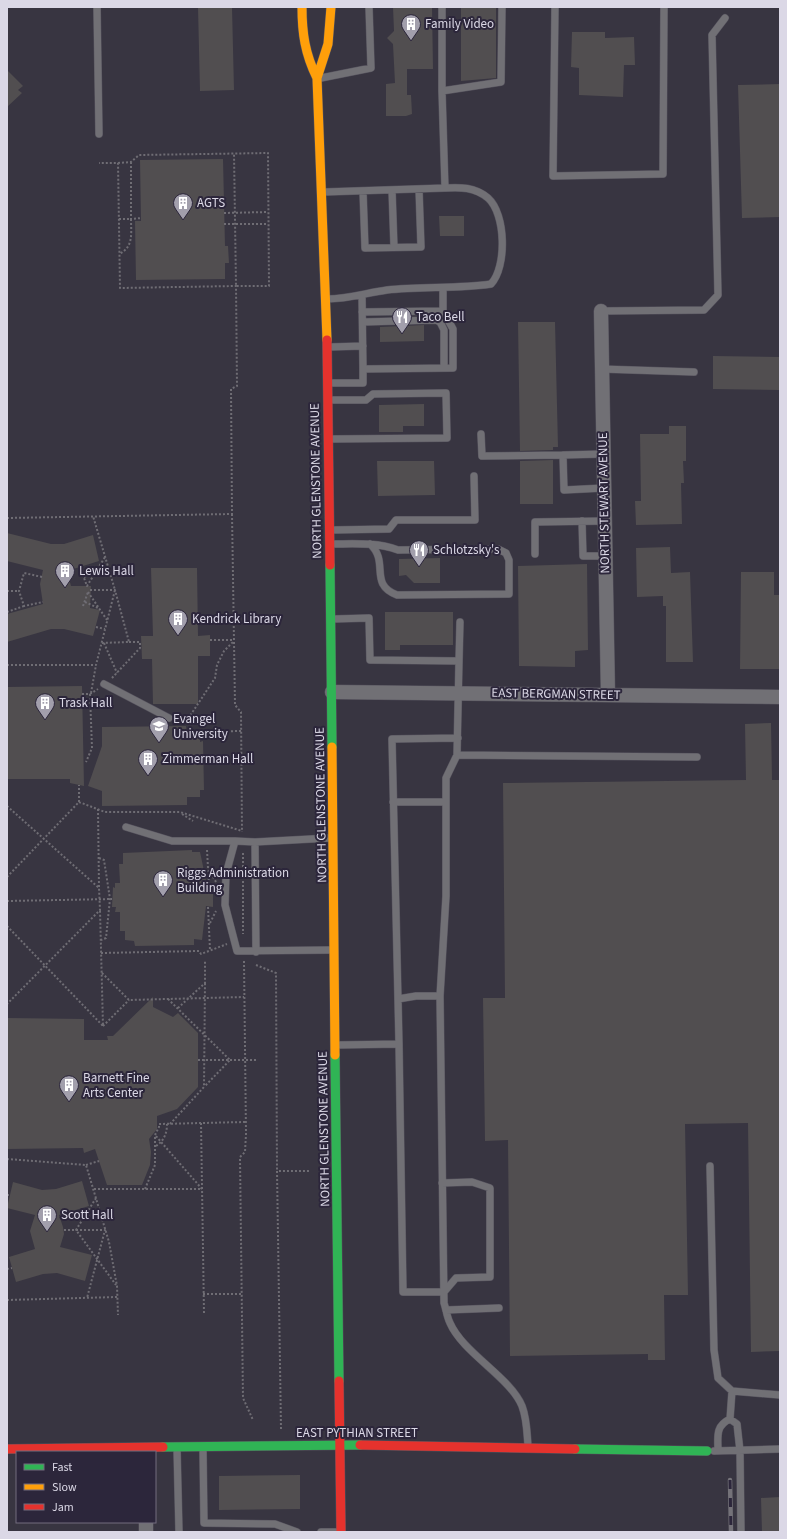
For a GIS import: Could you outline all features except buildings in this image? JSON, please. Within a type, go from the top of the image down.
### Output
[{"type":"main road","name":"NORTH GLENSTONE AVENUE","points":[[317,78],[325,62],[331,34],[331,7]]},
{"type":"main road","name":"NORTH GLENSTONE AVENUE","points":[[301,9],[302,38],[306,57],[317,78],[328,383],[336,949],[341,1532]]},
{"type":"main road","points":[[331,34],[340,10]]},
{"type":"main road","name":"EAST PYTHIAN STREET","points":[[7,1449],[144,1450],[177,1447],[340,1445],[708,1451]]},
{"type":"street","name":"NORTH STEWART AVENUE","points":[[601,311],[608,694]]},
{"type":"street","name":"EAST BERGMAN STREET","points":[[332,692],[780,697]]},
{"type":"lane","points":[[97,7],[98,134]]},
{"type":"lane","points":[[317,78],[371,68],[369,7]]},
{"type":"lane","points":[[442,7],[444,188]]},
{"type":"lane","points":[[442,91],[500,82],[502,7]]},
{"type":"lane","points":[[555,7],[553,176],[662,174],[664,7]]},
{"type":"lane","points":[[601,311],[704,310],[718,294],[712,35],[725,18]]},
{"type":"lane","points":[[321,192],[466,187],[478,191],[488,198],[496,208],[499,218],[502,256],[500,270],[491,284],[443,288],[387,290],[346,299],[325,299]]},
{"type":"lane","points":[[363,191],[365,248],[421,247],[419,189]]},
{"type":"lane","points":[[392,190],[394,247]]},
{"type":"lane","points":[[363,369],[453,368],[453,329],[443,311],[443,288]]},
{"type":"lane","points":[[328,383],[363,383],[362,295]]},
{"type":"lane","points":[[362,312],[443,311]]},
{"type":"lane","points":[[362,322],[436,320],[440,322],[444,330],[444,368]]},
{"type":"lane","points":[[327,347],[363,346]]},
{"type":"lane","points":[[601,369],[694,372]]},
{"type":"lane","points":[[328,400],[366,400],[373,394],[446,393],[447,419],[447,438],[329,439]]},
{"type":"lane","points":[[481,434],[482,456],[603,454]]},
{"type":"lane","points":[[563,455],[564,490],[604,488]]},
{"type":"lane","points":[[330,530],[390,529],[396,520],[474,520],[474,476]]},
{"type":"lane","points":[[582,521],[583,556],[605,556]]},
{"type":"lane","points":[[535,554],[535,522],[604,521]]},
{"type":"lane","points":[[330,544],[370,544],[384,545],[398,550],[498,549],[506,553],[509,560],[509,594],[397,595],[389,592],[382,585],[380,559],[377,550],[370,544]]},
{"type":"lane","points":[[331,619],[369,618],[370,660],[459,661]]},
{"type":"lane","points":[[460,622],[457,755],[446,778],[446,896],[440,996],[444,1292],[446,1310],[450,1324],[464,1342],[514,1393],[522,1406],[527,1428],[528,1448]]},
{"type":"lane","points":[[104,684],[169,718]]},
{"type":"lane","points":[[442,1183],[472,1182],[490,1188],[490,1277],[456,1278],[444,1292],[403,1292],[392,739],[458,738]]},
{"type":"lane","points":[[457,755],[697,757]]},
{"type":"lane","points":[[393,802],[446,802]]},
{"type":"lane","points":[[126,827],[172,841],[255,842],[334,838]]},
{"type":"lane","points":[[239,841],[226,874],[225,905],[237,951],[256,952],[336,949]]},
{"type":"lane","points":[[255,842],[256,952]]},
{"type":"lane","points":[[398,999],[416,996],[440,996]]},
{"type":"lane","points":[[337,1045],[399,1044]]},
{"type":"lane","points":[[710,1166],[714,1350],[718,1378],[732,1391],[780,1395]]},
{"type":"lane","points":[[446,1310],[499,1308]]},
{"type":"lane","points":[[730,1420],[732,1391]]},
{"type":"lane","points":[[718,1451],[719,1427],[722,1423],[730,1420]]},
{"type":"lane","points":[[730,1420],[737,1424],[740,1451],[741,1532]]},
{"type":"lane","points":[[177,1447],[179,1532]]},
{"type":"lane","points":[[203,1447],[204,1524],[275,1524],[297,1532]]},
{"type":"lane","points":[[708,1451],[780,1449]]},
{"type":"lane","points":[[321,1532],[341,1532]]},
{"type":"path","points":[[234,153],[237,386],[231,389],[234,705],[241,712],[242,831],[239,841],[245,1060],[245,1152],[240,1157],[243,1398],[253,1420]]},
{"type":"path","points":[[99,163],[131,162],[139,155],[268,153],[269,286],[120,288],[118,163]]},
{"type":"path","points":[[119,254],[128,248],[131,243],[131,162]]},
{"type":"path","points":[[224,212],[268,212]]},
{"type":"path","points":[[119,219],[142,218]]},
{"type":"path","points":[[224,224],[268,224]]},
{"type":"path","points":[[7,518],[232,514]]},
{"type":"path","points":[[93,516],[129,642]]},
{"type":"path","points":[[80,567],[88,586],[105,557]]},
{"type":"path","points":[[84,577],[97,571]]},
{"type":"path","points":[[24,606],[20,591],[24,573],[42,577]]},
{"type":"path","points":[[90,590],[115,590]]},
{"type":"path","points":[[86,762],[92,748],[90,694],[101,643],[115,590]]},
{"type":"path","points":[[7,591],[20,591]]},
{"type":"path","points":[[83,606],[88,592],[107,620]]},
{"type":"path","points":[[7,612],[24,606],[43,602]]},
{"type":"path","points":[[84,602],[99,608]]},
{"type":"path","points":[[96,627],[105,629]]},
{"type":"path","points":[[210,640],[234,641]]},
{"type":"path","points":[[186,722],[215,678],[217,666],[224,651],[234,641]]},
{"type":"path","points":[[82,694],[90,694],[117,673],[140,648],[141,642],[101,643]]},
{"type":"path","points":[[104,643],[117,673]]},
{"type":"path","points":[[7,665],[96,665]]},
{"type":"path","points":[[186,732],[241,731]]},
{"type":"path","points":[[7,877],[79,802],[79,785]]},
{"type":"path","points":[[79,802],[105,812],[180,812],[242,831]]},
{"type":"path","points":[[7,806],[99,888]]},
{"type":"path","points":[[98,809],[103,1026]]},
{"type":"path","points":[[180,812],[193,820]]},
{"type":"path","points":[[209,885],[207,848],[212,848]]},
{"type":"path","points":[[99,858],[104,860],[111,899],[106,938],[101,940]]},
{"type":"path","points":[[208,870],[218,888]]},
{"type":"path","points":[[218,884],[220,878]]},
{"type":"path","points":[[7,901],[111,899]]},
{"type":"path","points":[[208,907],[210,950]]},
{"type":"path","points":[[209,923],[218,908],[219,913]]},
{"type":"path","points":[[7,1004],[100,910]]},
{"type":"path","points":[[7,926],[103,1026]]},
{"type":"path","points":[[101,953],[200,951],[201,954],[227,944],[225,938]]},
{"type":"path","points":[[204,1087],[205,961]]},
{"type":"path","points":[[256,965],[276,973],[281,1434]]},
{"type":"path","points":[[102,972],[129,1000]]},
{"type":"path","points":[[178,1008],[205,983]]},
{"type":"path","points":[[103,1026],[129,1000],[244,997]]},
{"type":"path","points":[[168,999],[230,1060]]},
{"type":"path","points":[[198,1060],[257,1060]]},
{"type":"path","points":[[156,1146],[161,1142],[169,1124],[230,1060]]},
{"type":"path","points":[[145,1189],[155,1165],[155,1135],[159,1124],[245,1122]]},
{"type":"path","points":[[201,1123],[204,1313]]},
{"type":"path","points":[[155,1135],[202,1189]]},
{"type":"path","points":[[7,1160],[86,1165],[99,1161]]},
{"type":"path","points":[[86,1165],[109,1242],[116,1286],[118,1315]]},
{"type":"path","points":[[277,1171],[310,1171]]},
{"type":"path","points":[[94,1189],[202,1189]]},
{"type":"path","points":[[76,1230],[96,1198]]},
{"type":"path","points":[[64,1230],[106,1230]]},
{"type":"path","points":[[76,1230],[116,1286]]},
{"type":"path","points":[[87,1298],[106,1230]]},
{"type":"path","points":[[7,1269],[12,1268]]},
{"type":"path","points":[[203,1294],[242,1294]]},
{"type":"path","points":[[7,1300],[117,1297]]},
{"type":"railway","points":[[730,1480],[731,1532]]},
{"type":"traffic: fast","points":[[330,565],[332,747]]},
{"type":"traffic: fast","points":[[335,1055],[339,1381]]},
{"type":"traffic: fast","points":[[163,1447],[360,1445]]},
{"type":"traffic: fast","points":[[575,1449],[707,1451]]},
{"type":"traffic: slow","points":[[302,7],[305,43],[317,78],[327,340]]},
{"type":"traffic: slow","points":[[317,78],[328,44],[331,7]]},
{"type":"traffic: slow","points":[[332,747],[335,1055]]},
{"type":"traffic: jam","points":[[327,340],[330,565]]},
{"type":"traffic: jam","points":[[339,1381],[341,1532]]},
{"type":"traffic: jam","points":[[360,1445],[575,1449]]},
{"type":"traffic: jam","points":[[7,1449],[163,1447]]},
{"type":"place","name":"Family Video","points":[[411,41]]},
{"type":"place","name":"AGTS","points":[[183,220]]},
{"type":"place","name":"Taco Bell","points":[[402,334]]},
{"type":"place","name":"Schlotzsky's","points":[[419,567]]},
{"type":"place","name":"Lewis Hall","points":[[65,588]]},
{"type":"place","name":"Kendrick Library","points":[[178,636]]},
{"type":"place","name":"Trask Hall","points":[[45,720]]},
{"type":"place","name":"Evangel University","points":[[159,743]]},
{"type":"place","name":"Zimmerman Hall","points":[[148,776]]},
{"type":"place","name":"Riggs Administration Building","points":[[163,897]]},
{"type":"place","name":"Barnett Fine Arts Center","points":[[69,1102]]},
{"type":"place","name":"Scott Hall","points":[[47,1232]]}]
